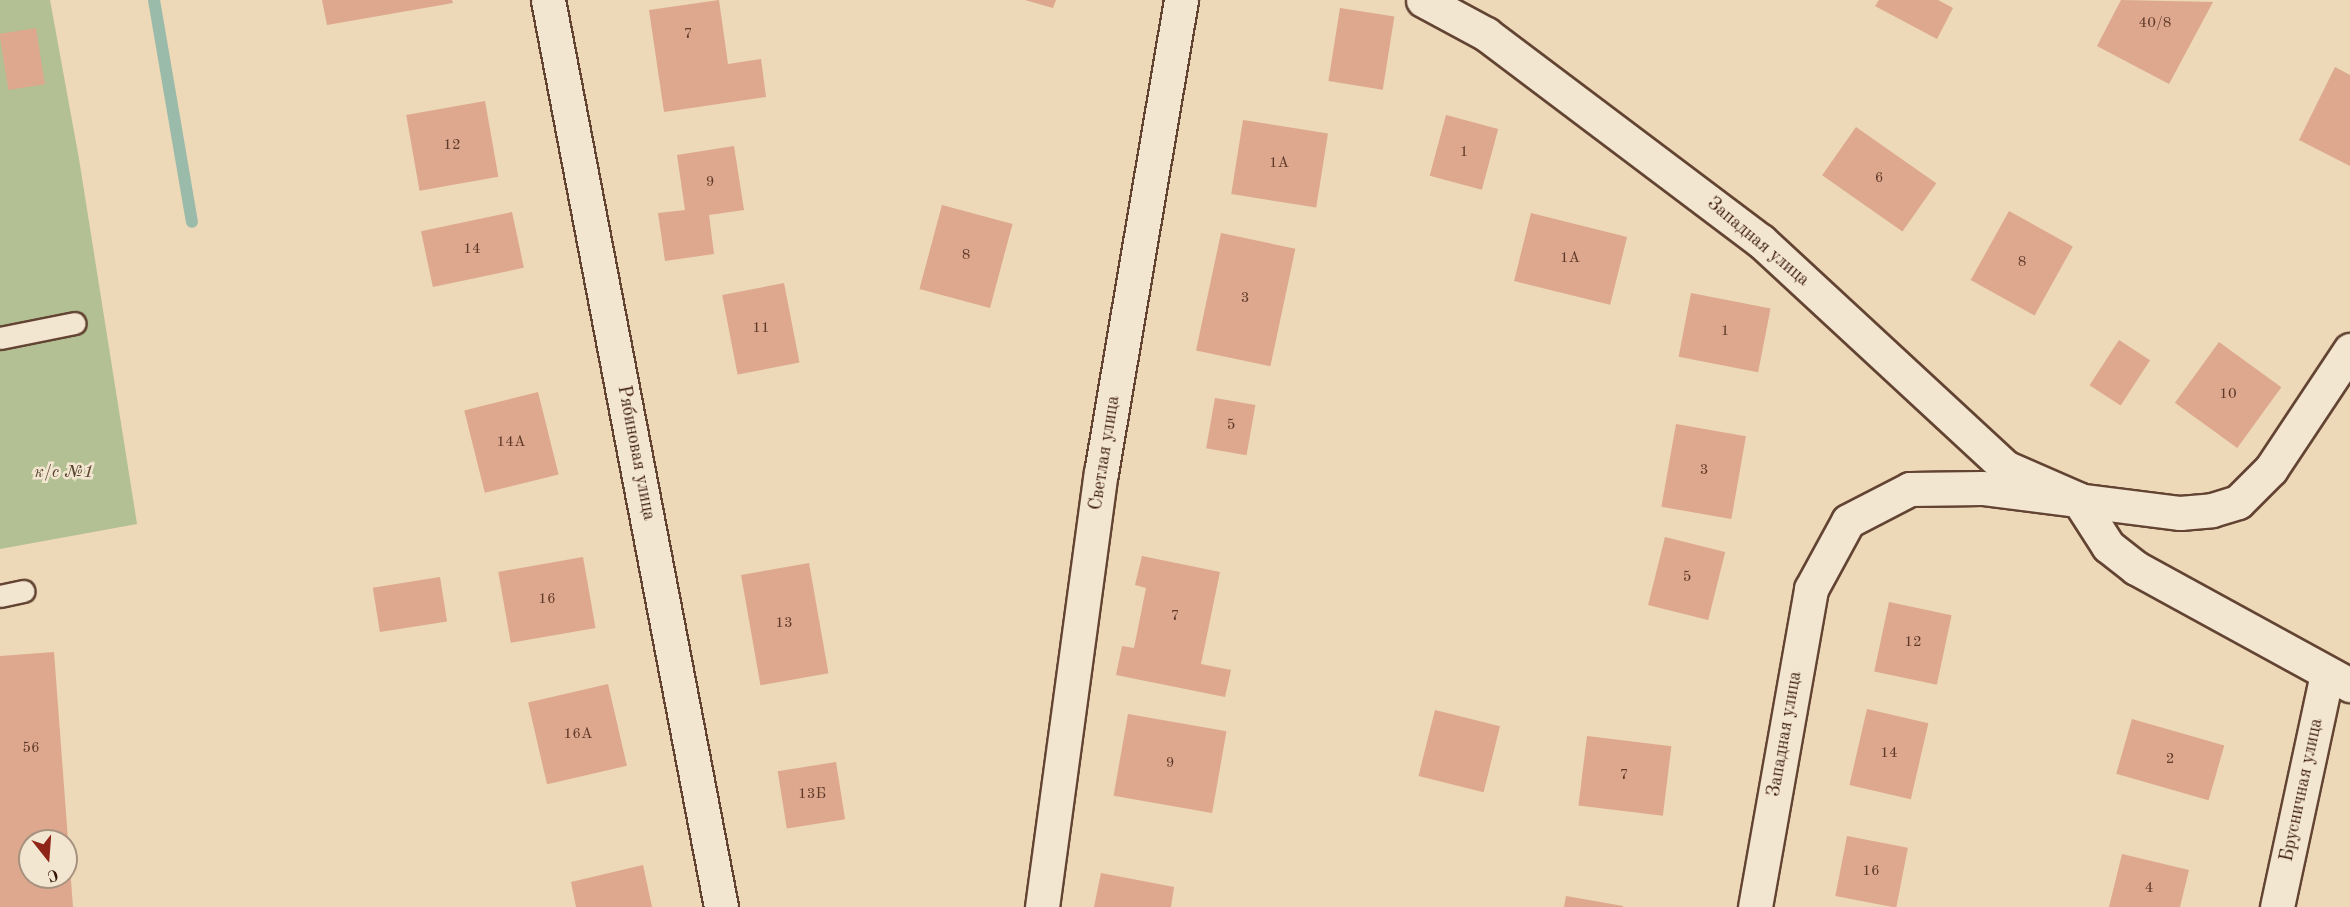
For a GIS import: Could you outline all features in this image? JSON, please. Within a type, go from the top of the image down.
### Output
[{"type":"street","name":"Рябиновая улица","points":[[548,0],[721,907]]},
{"type":"street","name":"Светлая улица","points":[[1042,907],[1101,473],[1182,0]]},
{"type":"street","name":"Западная улица","points":[[1423,0],[1486,34],[1761,241],[2005,467],[2079,499]]},
{"type":"street","name":"Западная улица","points":[[1755,907],[1811,588],[1848,521],[1910,489],[1982,488],[2180,513],[2211,510],[2238,502],[2271,469],[2350,350]]},
{"type":"street","points":[[2079,499],[2108,546],[2136,568],[2339,679]]},
{"type":"street","name":"Брусничная улица","points":[[2277,907],[2339,679]]},
{"type":"lane","points":[[0,338],[75,323]]},
{"type":"lane","points":[[0,596],[23,591]]},
{"type":"green space","name":"к/с №1","points":[[0,0],[50,0],[79,159],[137,524],[0,549]]},
{"type":"building","points":[[322,0],[452,0],[453,3],[327,25]]},
{"type":"building","points":[[719,0],[728,64],[761,59],[766,97],[664,112],[649,10]]},
{"type":"building","points":[[1025,0],[1056,0],[1053,8]]},
{"type":"building","points":[[1879,0],[1938,0],[1953,8],[1937,39],[1875,6]]},
{"type":"building","points":[[2121,0],[2213,2],[2169,84],[2097,46]]},
{"type":"building","points":[[1340,8],[1394,17],[1383,90],[1328,81]]},
{"type":"building","points":[[36,28],[45,84],[8,90],[0,34]]},
{"type":"building","points":[[2335,67],[2350,75],[2350,166],[2299,140]]},
{"type":"building","points":[[485,101],[498,177],[420,191],[406,115]]},
{"type":"building","points":[[1446,115],[1498,129],[1482,190],[1430,176]]},
{"type":"building","points":[[1243,120],[1328,133],[1316,208],[1231,194]]},
{"type":"building","points":[[1856,127],[1936,183],[1902,232],[1822,175]]},
{"type":"building","points":[[734,146],[744,210],[709,215],[714,254],[665,261],[658,213],[685,210],[677,155]]},
{"type":"building","points":[[942,205],[1013,224],[990,308],[919,289]]},
{"type":"building","points":[[2009,211],[2073,246],[2035,315],[1971,280]]},
{"type":"building","points":[[512,212],[524,268],[433,287],[421,231]]},
{"type":"building","points":[[1531,213],[1627,237],[1610,305],[1514,281]]},
{"type":"building","points":[[1221,233],[1295,249],[1270,366],[1196,350]]},
{"type":"building","points":[[784,283],[799,363],[738,375],[722,295]]},
{"type":"building","points":[[1691,293],[1771,308],[1758,372],[1679,357]]},
{"type":"building","points":[[2119,340],[2150,360],[2121,405],[2090,385]]},
{"type":"building","points":[[2219,342],[2281,387],[2237,448],[2175,403]]},
{"type":"building","points":[[538,392],[559,474],[485,493],[464,410]]},
{"type":"building","points":[[1215,398],[1255,405],[1247,455],[1206,448]]},
{"type":"building","points":[[1676,424],[1746,436],[1731,519],[1661,507]]},
{"type":"building","points":[[1665,537],[1725,552],[1708,620],[1648,605]]},
{"type":"building","points":[[1142,556],[1220,572],[1201,664],[1231,670],[1225,697],[1116,675],[1122,646],[1134,648],[1146,588],[1135,585]]},
{"type":"building","points":[[583,557],[596,628],[511,643],[498,572]]},
{"type":"building","points":[[809,563],[828,673],[760,685],[741,575]]},
{"type":"building","points":[[440,577],[447,621],[380,632],[373,588]]},
{"type":"building","points":[[1889,602],[1952,615],[1937,685],[1874,671]]},
{"type":"building","points":[[54,652],[67,829],[18,829],[18,889],[72,889],[73,907],[0,907],[0,656]]},
{"type":"building","points":[[608,684],[627,766],[547,784],[528,702]]},
{"type":"building","points":[[1867,709],[1928,723],[1911,799],[1849,785]]},
{"type":"building","points":[[1435,710],[1500,726],[1484,792],[1419,776]]},
{"type":"building","points":[[1128,714],[1226,731],[1212,813],[1114,796]]},
{"type":"building","points":[[2132,719],[2224,745],[2209,800],[2116,774]]},
{"type":"building","points":[[1587,736],[1671,746],[1663,816],[1578,805]]},
{"type":"building","points":[[836,762],[845,819],[787,829],[778,771]]},
{"type":"building","points":[[1847,836],[1908,848],[1896,907],[1835,896]]},
{"type":"building","points":[[2122,854],[2189,870],[2180,907],[2109,907]]},
{"type":"building","points":[[643,865],[652,907],[576,907],[571,882]]},
{"type":"building","points":[[1101,873],[1174,887],[1171,907],[1094,907]]},
{"type":"building","points":[[1566,896],[1623,906],[1623,907],[1564,907]]},
{"type":"waterway","points":[[154,0],[192,222]]}]
